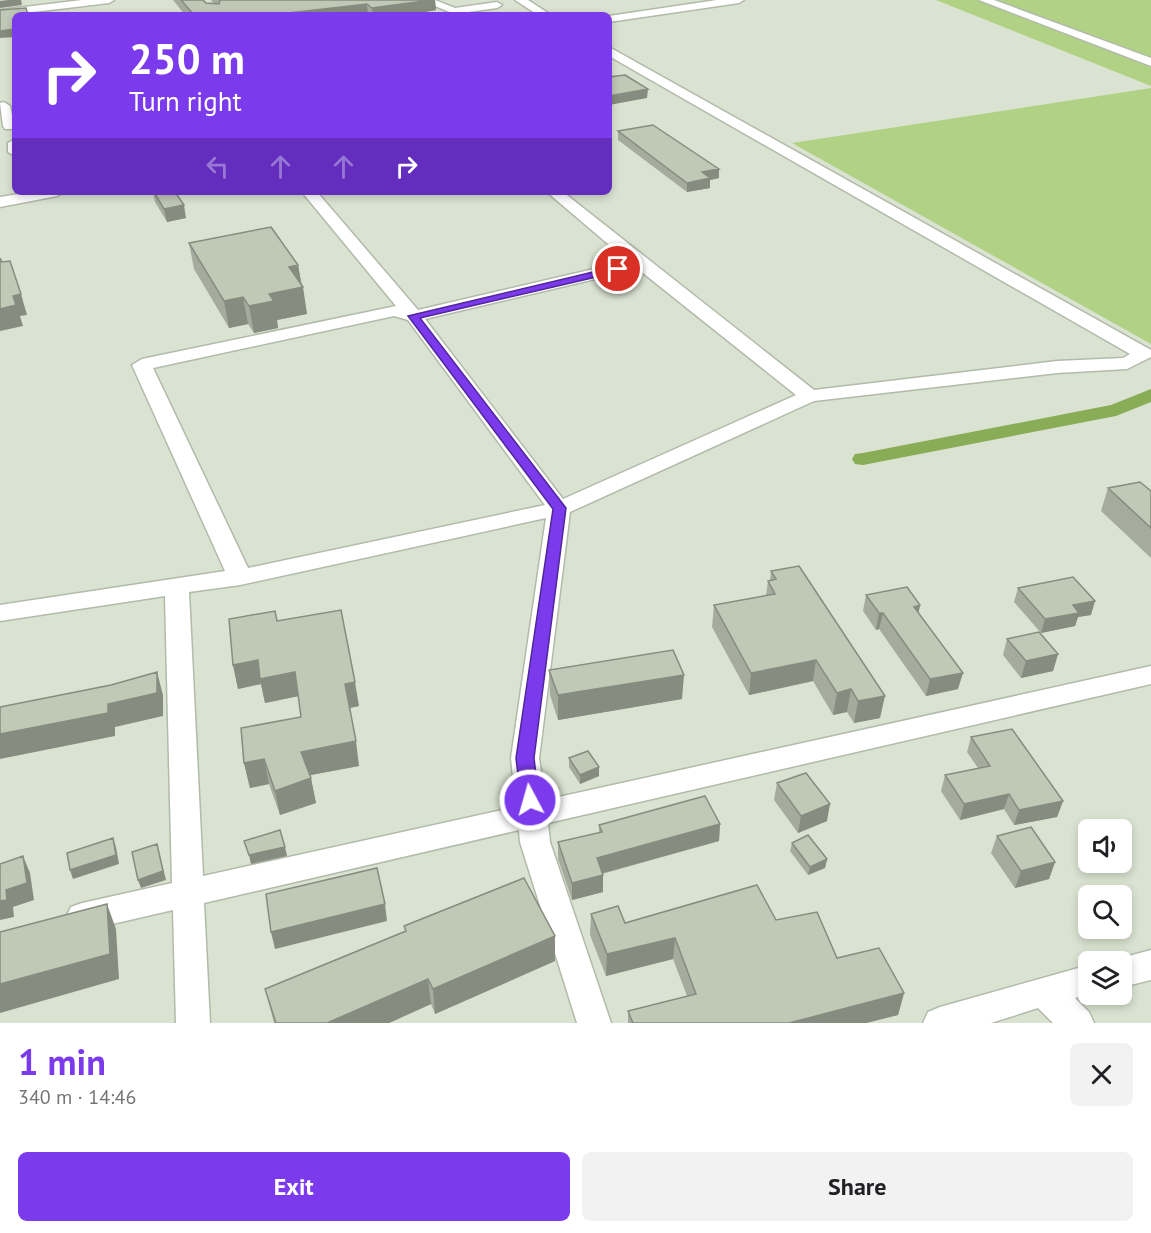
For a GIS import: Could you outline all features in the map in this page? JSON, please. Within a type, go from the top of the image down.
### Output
[{"type":"street","points":[[0,13],[109,0]]},
{"type":"street","points":[[426,0],[454,11],[497,5]]},
{"type":"street","points":[[520,0],[541,12]]},
{"type":"street","points":[[612,19],[739,0]]},
{"type":"street","points":[[984,0],[1151,62]]},
{"type":"street","points":[[95,2],[102,12]]},
{"type":"street","points":[[0,613],[240,577],[559,508],[810,396],[1057,367],[1127,363],[1144,354],[612,53]]},
{"type":"street","points":[[6,106],[10,126]]},
{"type":"street","points":[[0,202],[28,195]]},
{"type":"street","points":[[312,195],[414,316],[559,508],[525,758],[535,842],[594,1023]]},
{"type":"street","points":[[558,195],[810,396]]},
{"type":"street","points":[[240,577],[142,365],[394,311],[414,316],[641,263]]},
{"type":"street","points":[[177,587],[193,1023]]},
{"type":"street","points":[[55,923],[1151,675]]},
{"type":"street","points":[[1132,970],[1151,965]]},
{"type":"street","points":[[939,1023],[1078,983]]},
{"type":"street","points":[[1044,991],[1077,1023]]},
{"type":"green space","points":[[936,0],[1151,0],[1151,86]]},
{"type":"green space","points":[[1151,88],[1151,344],[792,143]]},
{"type":"building","points":[[181,0],[203,0],[206,3],[219,4],[220,0],[424,1],[372,8],[367,4],[297,12],[191,12]]},
{"type":"building","points":[[26,8],[27,12],[12,12],[12,29],[0,31],[0,10]]},
{"type":"building","points":[[625,75],[648,89],[612,95],[612,77]]},
{"type":"building","points":[[653,125],[719,169],[702,172],[710,178],[687,183],[618,131]]},
{"type":"building","points":[[156,195],[177,195],[184,205],[164,209]]},
{"type":"building","points":[[271,227],[298,265],[289,267],[303,287],[269,294],[274,301],[249,306],[243,297],[224,301],[189,243]]},
{"type":"building","points":[[0,258],[2,262],[10,261],[21,294],[13,296],[16,305],[0,309]]},
{"type":"building","points":[[1140,482],[1151,491],[1151,528],[1108,488]]},
{"type":"building","points":[[799,566],[885,696],[858,701],[851,689],[837,693],[816,660],[751,673],[714,605],[775,594],[768,581],[776,579],[771,571]]},
{"type":"building","points":[[1073,577],[1095,601],[1073,605],[1079,613],[1045,619],[1018,588]]},
{"type":"building","points":[[907,587],[920,605],[914,607],[963,673],[930,679],[883,613],[879,613],[866,595]]},
{"type":"building","points":[[341,610],[355,682],[345,684],[356,741],[301,752],[311,778],[275,791],[264,759],[244,763],[241,728],[301,717],[295,672],[260,679],[258,660],[233,665],[229,619],[275,611],[277,621]]},
{"type":"building","points":[[1039,632],[1058,654],[1026,661],[1007,639]]},
{"type":"building","points":[[673,650],[684,675],[558,695],[549,670]]},
{"type":"building","points":[[157,672],[157,693],[108,704],[108,713],[0,734],[0,707],[111,685]]},
{"type":"building","points":[[1012,729],[1063,801],[1019,810],[1009,794],[964,804],[945,775],[990,766],[971,737]]},
{"type":"building","points":[[588,751],[599,767],[580,775],[569,758]]},
{"type":"building","points":[[806,773],[830,804],[801,816],[777,783]]},
{"type":"building","points":[[705,796],[720,824],[597,858],[603,875],[572,883],[558,842],[602,832],[599,825]]},
{"type":"building","points":[[1031,827],[1055,862],[1021,871],[997,836]]},
{"type":"building","points":[[280,830],[285,847],[249,855],[244,841]]},
{"type":"building","points":[[808,835],[827,859],[810,867],[792,843]]},
{"type":"building","points":[[113,838],[116,855],[70,870],[67,853]]},
{"type":"building","points":[[157,844],[163,871],[138,880],[132,852]]},
{"type":"building","points":[[23,856],[27,883],[6,890],[7,900],[0,901],[0,864]]},
{"type":"building","points":[[377,868],[385,904],[271,932],[266,894]]},
{"type":"building","points":[[524,878],[555,936],[433,989],[428,979],[327,1023],[276,1023],[265,989],[406,931],[404,926]]},
{"type":"building","points":[[757,885],[776,920],[817,912],[837,958],[879,948],[904,993],[789,1023],[633,1023],[628,1011],[696,994],[675,938],[607,954],[591,914],[618,906],[625,923]]},
{"type":"building","points":[[107,904],[110,954],[0,984],[0,932]]},
{"type":"waterway","points":[[863,459],[1116,410],[1151,395]]},
{"type":"route","points":[[530,800],[525,758],[559,508],[414,316],[618,269]]}]
